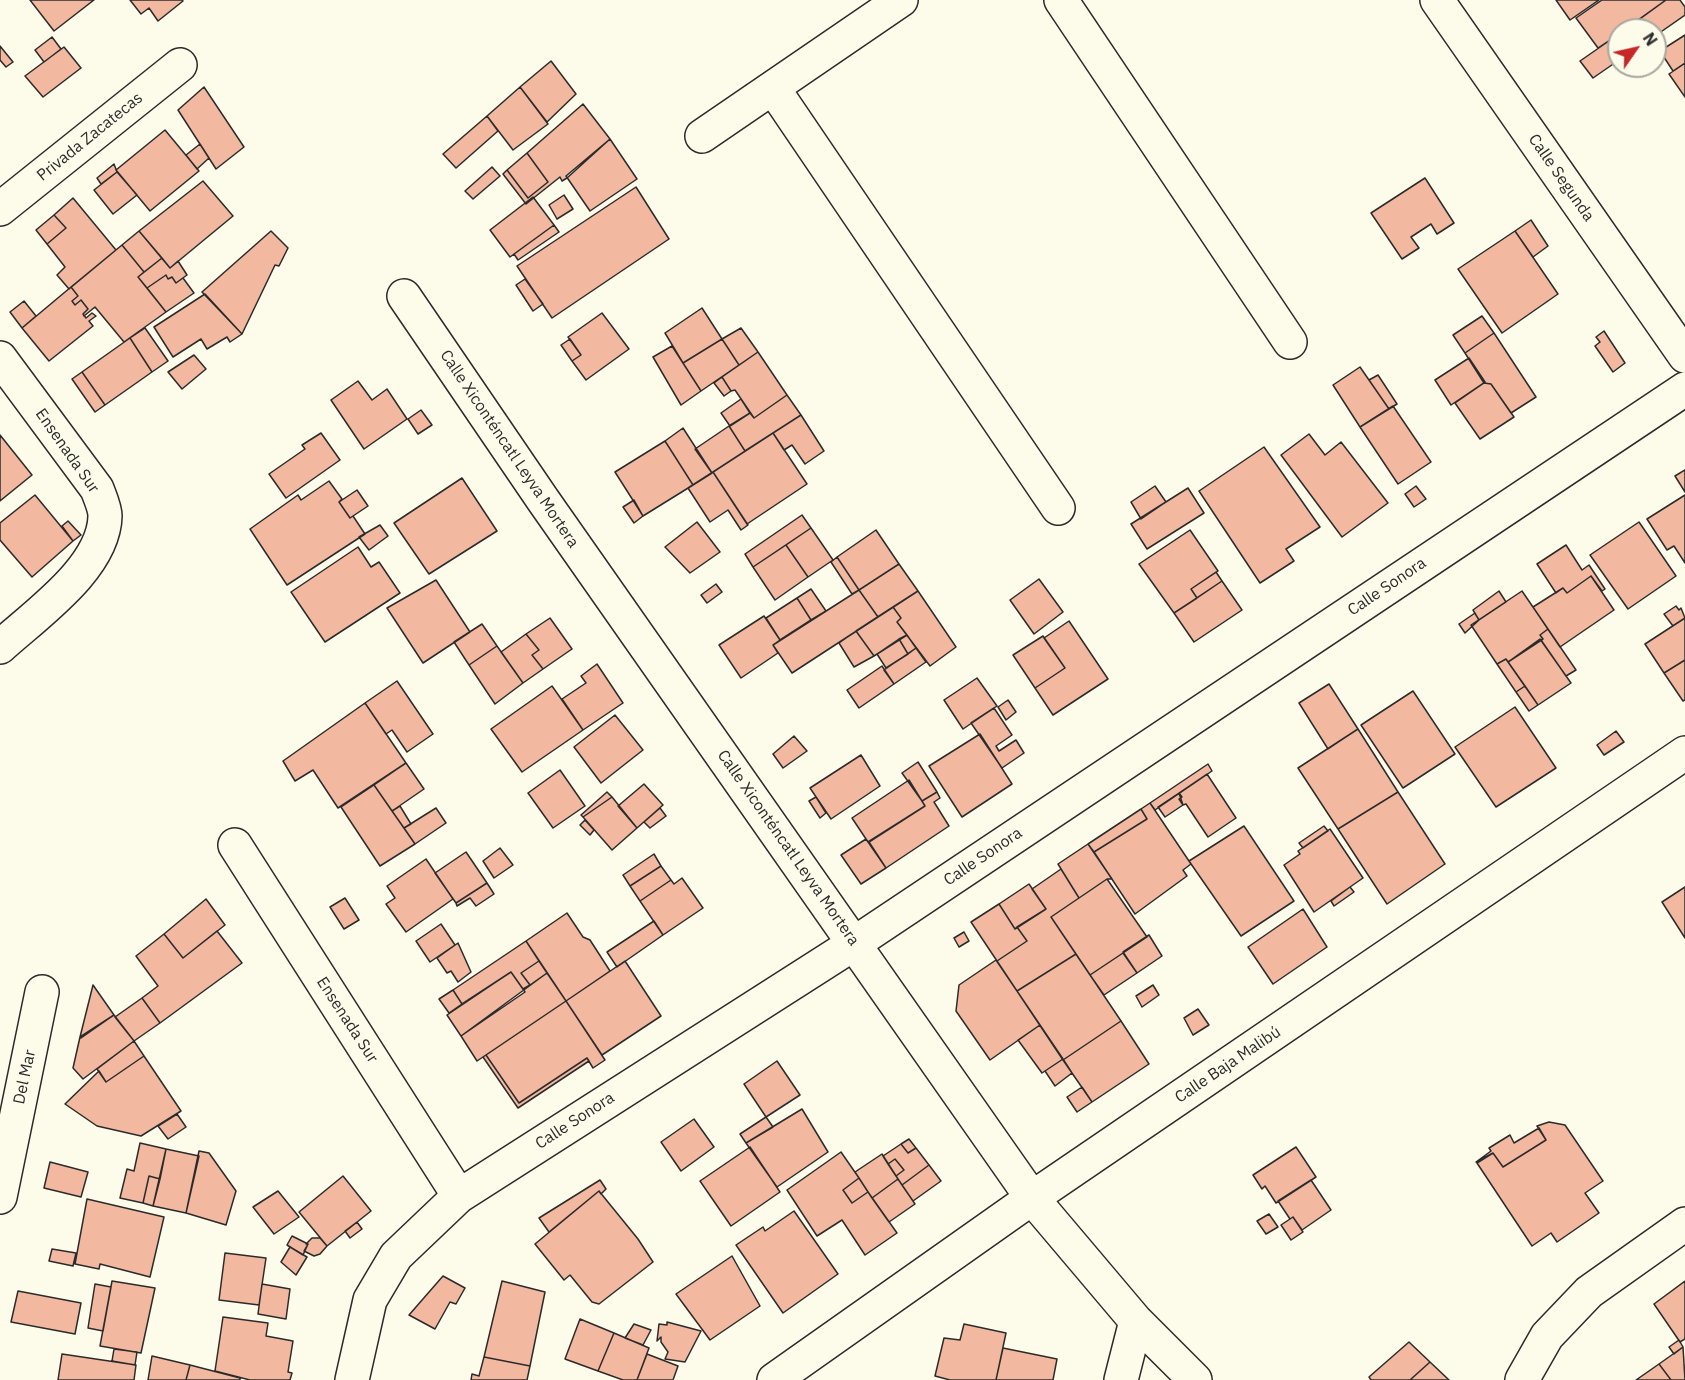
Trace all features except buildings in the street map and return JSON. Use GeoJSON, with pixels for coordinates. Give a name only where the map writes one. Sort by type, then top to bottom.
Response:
{"type":"FeatureCollection","features":[{"type":"Feature","properties":{"kind":"street"},"geometry":{"type":"LineString","coordinates":[[702,136],[901,0]]}},
{"type":"Feature","properties":{"kind":"street"},"geometry":{"type":"LineString","coordinates":[[1061,0],[1290,342]]}},
{"type":"Feature","properties":{"kind":"street","name":"Calle Segunda"},"geometry":{"type":"LineString","coordinates":[[1437,0],[1685,356]]}},
{"type":"Feature","properties":{"kind":"street","name":"Privada Zacatecas"},"geometry":{"type":"LineString","coordinates":[[0,209],[180,65]]}},
{"type":"Feature","properties":{"kind":"street"},"geometry":{"type":"LineString","coordinates":[[773,88],[1058,508]]}},
{"type":"Feature","properties":{"kind":"street","name":"Calle Xiconténcatl Leyva Mortera"},"geometry":{"type":"LineString","coordinates":[[404,296],[543,500],[1032,1198],[1136,1321],[1195,1380]]}},
{"type":"Feature","properties":{"kind":"street","name":"Ensenada Sur"},"geometry":{"type":"LineString","coordinates":[[0,358],[97,489],[105,514],[102,537],[74,580],[0,647]]}},
{"type":"Feature","properties":{"kind":"street","name":"Calle Sonora"},"geometry":{"type":"LineString","coordinates":[[352,1380],[370,1300],[396,1256],[459,1196],[855,943],[1685,388]]}},
{"type":"Feature","properties":{"kind":"street","name":"Calle Baja Malibú"},"geometry":{"type":"LineString","coordinates":[[774,1380],[1032,1198],[1685,753]]}},
{"type":"Feature","properties":{"kind":"street","name":"Ensenada Sur"},"geometry":{"type":"LineString","coordinates":[[234,845],[459,1196]]}},
{"type":"Feature","properties":{"kind":"street","name":"Del Mar"},"geometry":{"type":"LineString","coordinates":[[0,1197],[42,992]]}},
{"type":"Feature","properties":{"kind":"street"},"geometry":{"type":"LineString","coordinates":[[1522,1380],[1547,1336],[1588,1292],[1685,1224]]}},
{"type":"Feature","properties":{"kind":"street"},"geometry":{"type":"LineString","coordinates":[[1121,1380],[1136,1321]]}}]}
